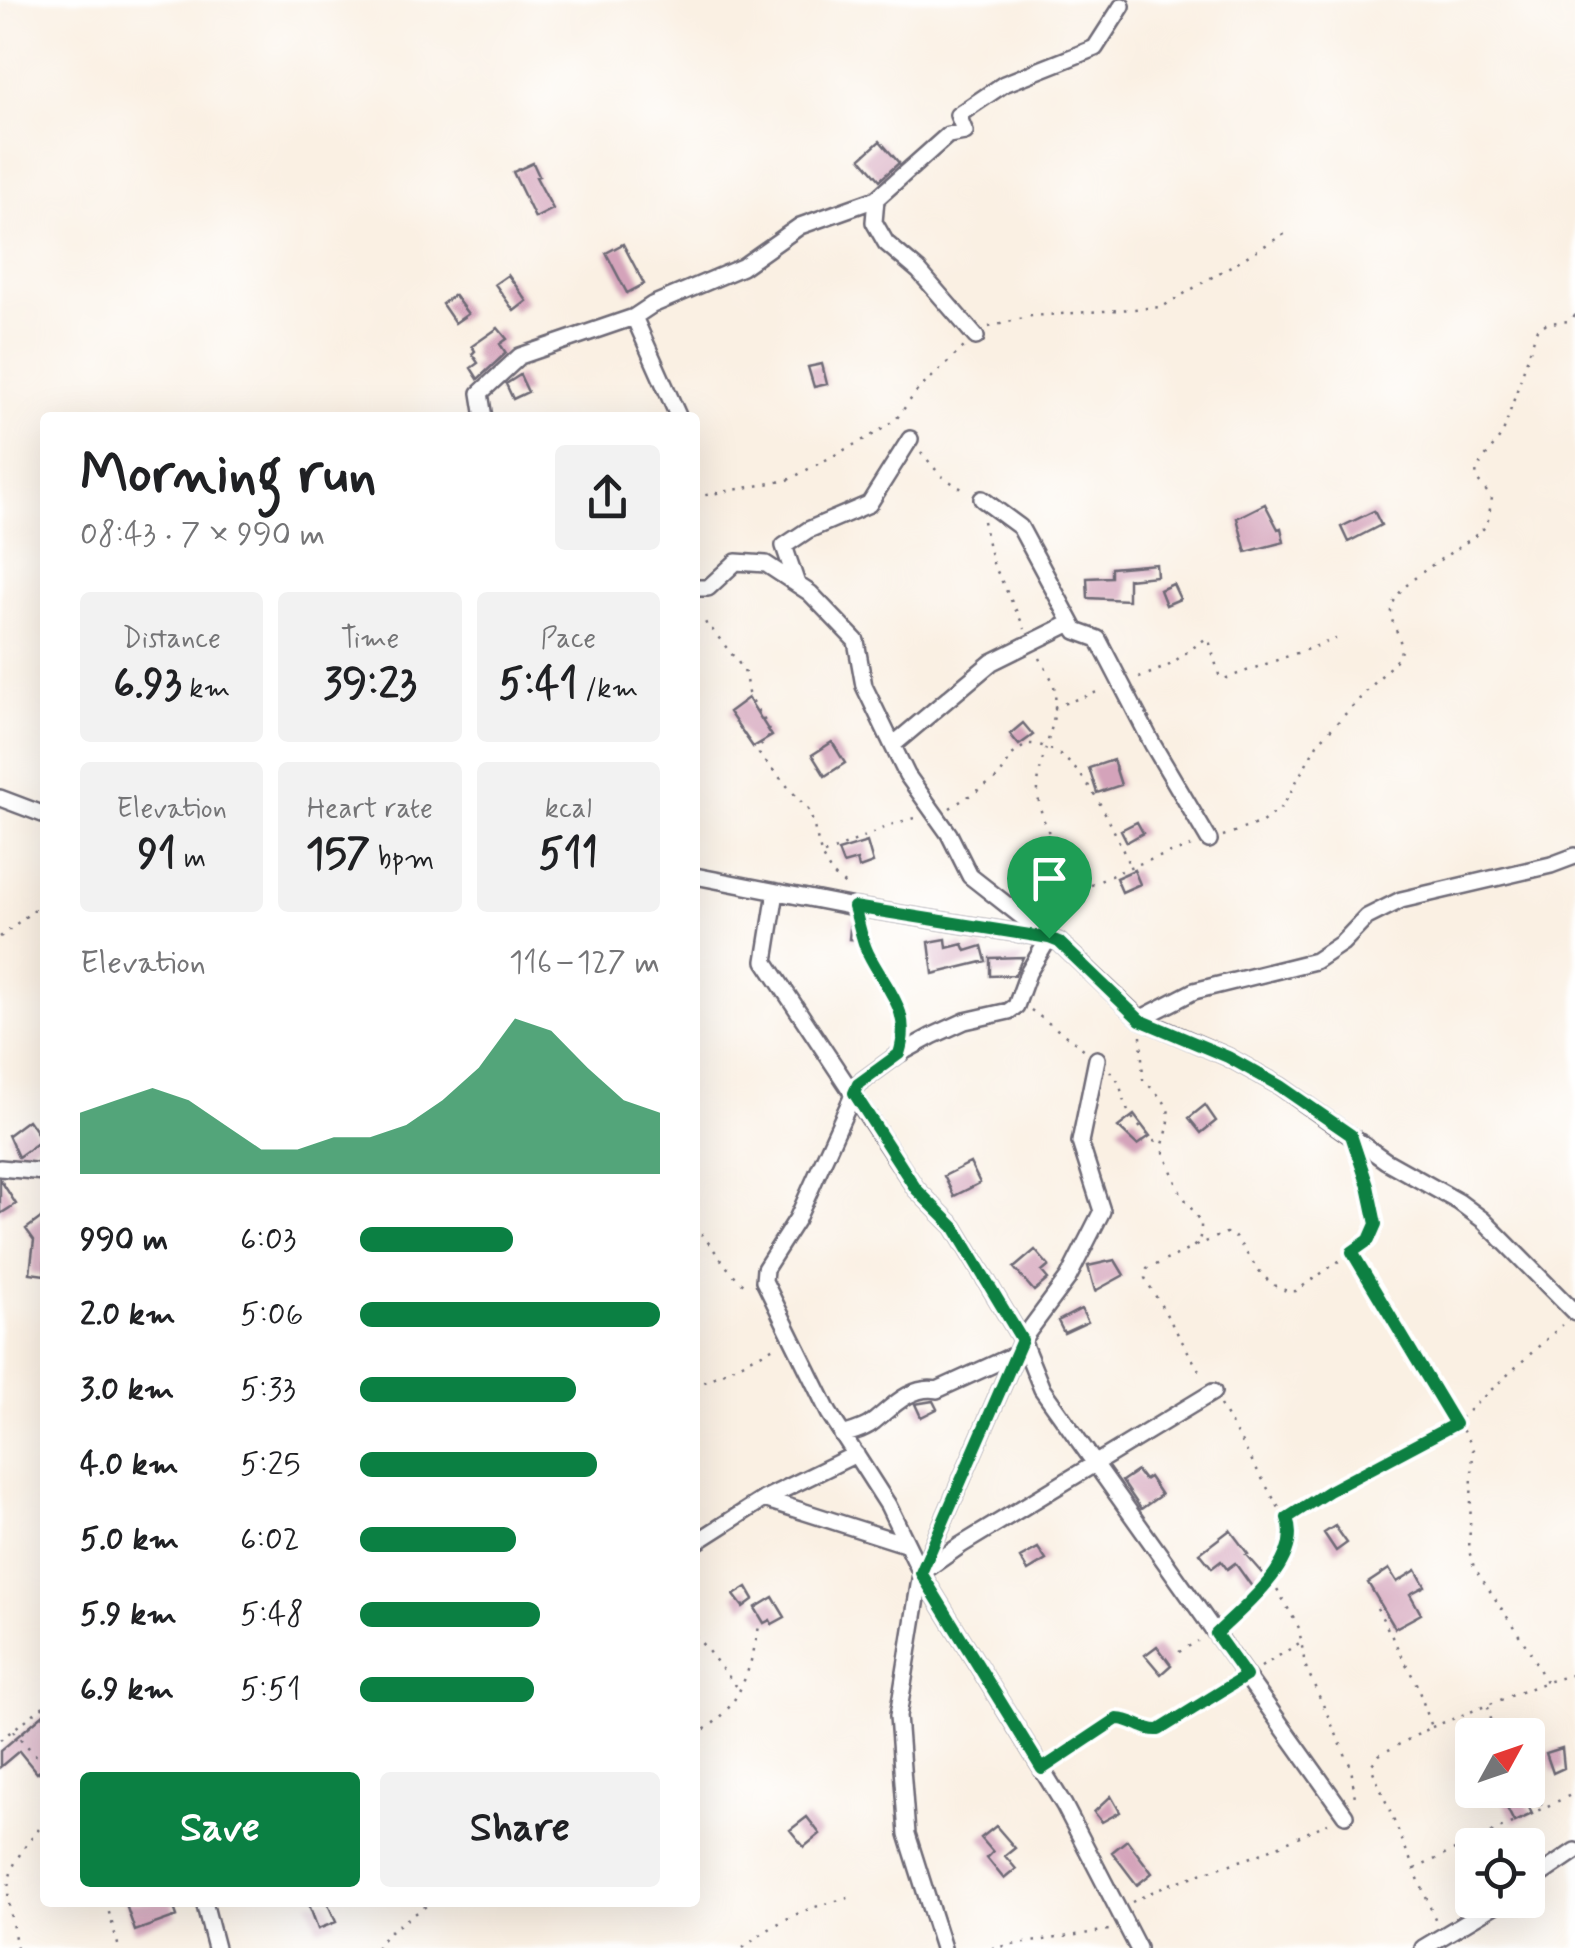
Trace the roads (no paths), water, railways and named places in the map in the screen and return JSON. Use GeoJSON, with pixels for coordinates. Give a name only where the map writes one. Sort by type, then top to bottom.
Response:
{"type":"FeatureCollection","features":[{"type":"Feature","properties":{"kind":"street"},"geometry":{"type":"LineString","coordinates":[[483,412],[480,394],[520,356],[634,317],[652,305],[742,268],[800,226],[876,198],[948,135],[965,132],[958,115],[988,94],[1095,48],[1122,6]]}},
{"type":"Feature","properties":{"kind":"street"},"geometry":{"type":"LineString","coordinates":[[876,198],[874,222],[886,243],[919,271],[976,336]]}},
{"type":"Feature","properties":{"kind":"street"},"geometry":{"type":"LineString","coordinates":[[634,317],[676,412]]}},
{"type":"Feature","properties":{"kind":"street"},"geometry":{"type":"LineString","coordinates":[[797,584],[784,546],[808,530],[869,504],[910,439]]}},
{"type":"Feature","properties":{"kind":"street"},"geometry":{"type":"LineString","coordinates":[[982,498],[1020,527],[1076,631],[1098,638],[1153,746],[1210,840]]}},
{"type":"Feature","properties":{"kind":"street"},"geometry":{"type":"LineString","coordinates":[[700,588],[708,588],[736,562],[766,564],[797,584],[856,640],[864,686],[907,775],[949,834],[970,876],[1070,950],[1140,1020],[1228,1057],[1280,1086],[1386,1160],[1459,1202],[1483,1220],[1575,1313]]}},
{"type":"Feature","properties":{"kind":"street"},"geometry":{"type":"LineString","coordinates":[[893,745],[992,662],[1071,623]]}},
{"type":"Feature","properties":{"kind":"street"},"geometry":{"type":"LineString","coordinates":[[0,798],[40,813]]}},
{"type":"Feature","properties":{"kind":"street"},"geometry":{"type":"LineString","coordinates":[[1140,1020],[1194,992],[1315,961],[1342,944],[1367,917],[1401,900],[1552,865],[1575,856]]}},
{"type":"Feature","properties":{"kind":"street"},"geometry":{"type":"LineString","coordinates":[[700,877],[854,907],[1049,938]]}},
{"type":"Feature","properties":{"kind":"street"},"geometry":{"type":"LineString","coordinates":[[776,892],[765,961],[916,1189],[954,1227],[1042,1388],[1345,1814]]}},
{"type":"Feature","properties":{"kind":"street"},"geometry":{"type":"LineString","coordinates":[[1049,938],[1028,973],[1016,1006],[965,1021],[899,1054],[858,1084],[797,1219],[765,1269],[764,1281],[776,1312],[842,1436],[888,1505],[921,1573],[1042,1769],[1138,1948]]}},
{"type":"Feature","properties":{"kind":"street"},"geometry":{"type":"LineString","coordinates":[[943,1948],[908,1834],[898,1716],[921,1573],[1019,1347],[1068,1278],[1102,1211],[1080,1142],[1097,1059]]}},
{"type":"Feature","properties":{"kind":"street"},"geometry":{"type":"LineString","coordinates":[[0,1168],[40,1172]]}},
{"type":"Feature","properties":{"kind":"street"},"geometry":{"type":"LineString","coordinates":[[842,1436],[871,1425],[887,1407],[926,1388],[936,1390],[1019,1347]]}},
{"type":"Feature","properties":{"kind":"street"},"geometry":{"type":"LineString","coordinates":[[921,1573],[1212,1392]]}},
{"type":"Feature","properties":{"kind":"street"},"geometry":{"type":"LineString","coordinates":[[700,1540],[764,1499],[856,1454]]}},
{"type":"Feature","properties":{"kind":"street"},"geometry":{"type":"LineString","coordinates":[[764,1499],[905,1544]]}},
{"type":"Feature","properties":{"kind":"street"},"geometry":{"type":"LineString","coordinates":[[1545,1871],[1575,1851]]}},
{"type":"Feature","properties":{"kind":"street"},"geometry":{"type":"LineString","coordinates":[[205,1907],[216,1948]]}},
{"type":"Feature","properties":{"kind":"street"},"geometry":{"type":"LineString","coordinates":[[1423,1948],[1473,1918]]}}]}
